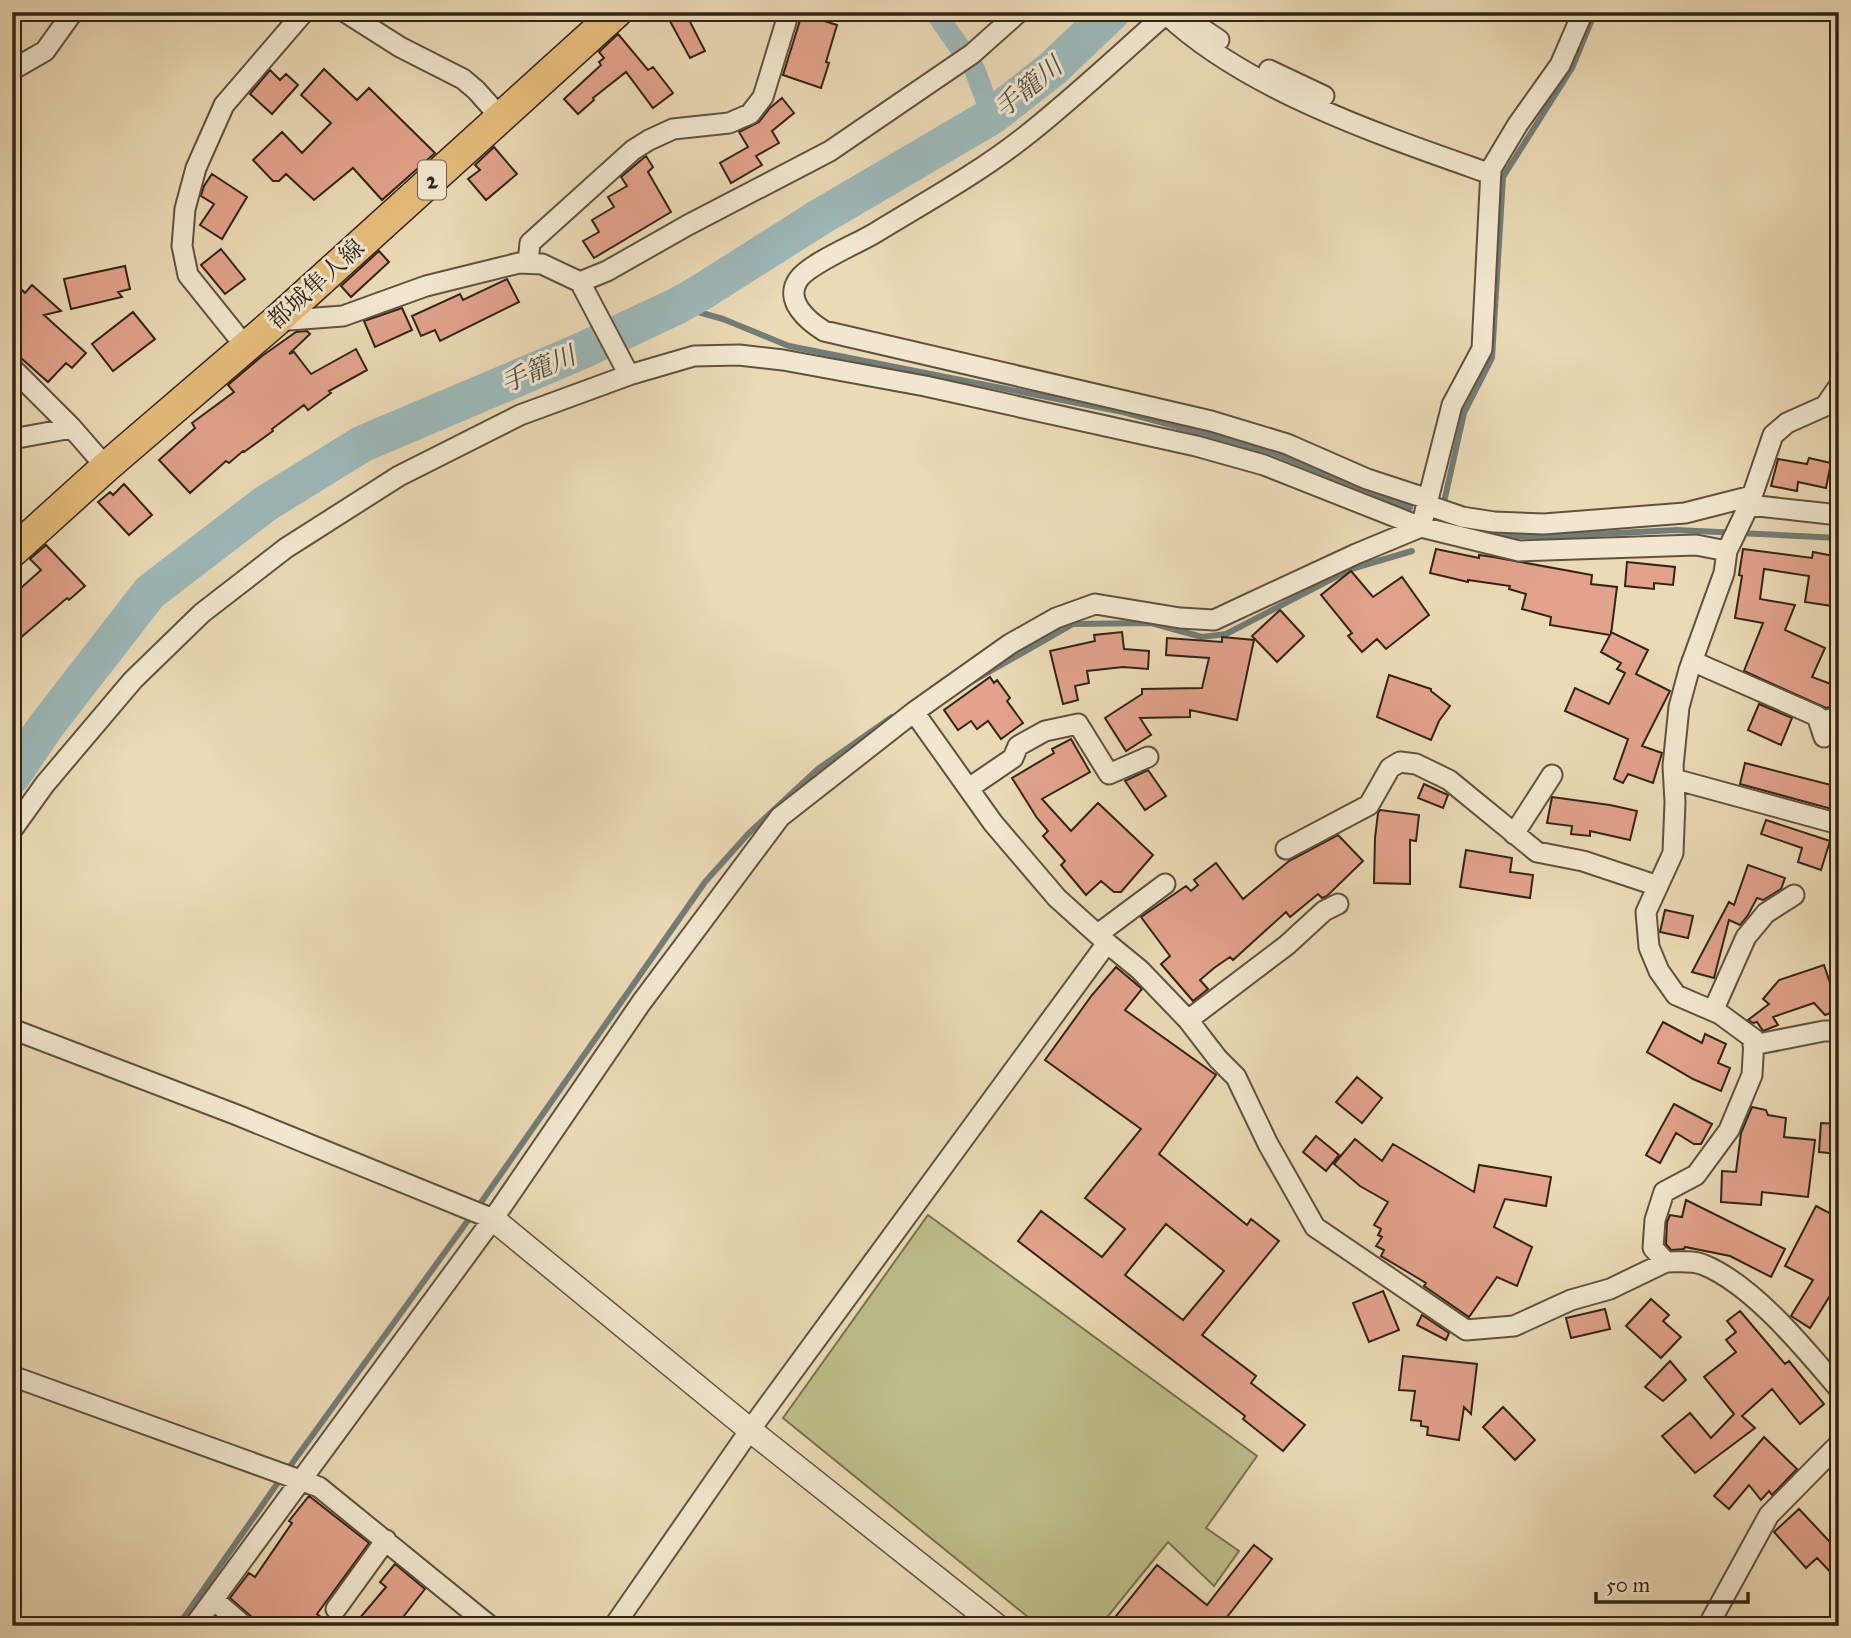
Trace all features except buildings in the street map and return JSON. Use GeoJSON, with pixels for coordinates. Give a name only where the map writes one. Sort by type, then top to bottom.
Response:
{"type":"FeatureCollection","features":[{"type":"Feature","properties":{"kind":"main road","name":"都城隼人線"},"geometry":{"type":"LineString","coordinates":[[12,552],[276,321],[617,12]]}},
{"type":"Feature","properties":{"kind":"street"},"geometry":{"type":"LineString","coordinates":[[12,70],[46,51],[73,12]]}},
{"type":"Feature","properties":{"kind":"street"},"geometry":{"type":"LineString","coordinates":[[245,346],[188,275],[182,246],[186,209],[196,168],[228,99],[304,12]]}},
{"type":"Feature","properties":{"kind":"street"},"geometry":{"type":"LineString","coordinates":[[345,12],[400,47],[463,79],[500,118]]}},
{"type":"Feature","properties":{"kind":"street"},"geometry":{"type":"LineString","coordinates":[[528,263],[530,243],[633,150],[673,129],[729,123],[750,114],[763,97],[789,12]]}},
{"type":"Feature","properties":{"kind":"street"},"geometry":{"type":"LineString","coordinates":[[580,282],[607,271],[688,225],[830,151],[972,54],[1019,12]]}},
{"type":"Feature","properties":{"kind":"street"},"geometry":{"type":"LineString","coordinates":[[1186,12],[1204,30],[1268,69],[1493,168]]}},
{"type":"Feature","properties":{"kind":"street"},"geometry":{"type":"LineString","coordinates":[[1421,527],[1452,405],[1482,349],[1493,168],[1518,124],[1560,65],[1583,12]]}},
{"type":"Feature","properties":{"kind":"street"},"geometry":{"type":"LineString","coordinates":[[1493,168],[1426,151],[1292,96],[1214,52],[1185,32],[1167,13],[1023,139],[872,235],[807,270],[796,281],[797,306],[811,323],[824,331],[1211,421],[1287,444],[1462,517],[1494,522],[1544,523],[1685,513],[1748,505],[1839,515]]}},
{"type":"Feature","properties":{"kind":"street"},"geometry":{"type":"LineString","coordinates":[[276,321],[355,313],[426,286],[528,263],[542,264],[580,282],[629,375]]}},
{"type":"Feature","properties":{"kind":"street"},"geometry":{"type":"LineString","coordinates":[[12,830],[45,783],[133,680],[202,613],[286,548],[400,476],[520,415],[629,375],[694,356],[739,355],[783,359],[925,386],[1196,446],[1264,465],[1421,527],[1519,551],[1696,545],[1728,549]]}},
{"type":"Feature","properties":{"kind":"street"},"geometry":{"type":"LineString","coordinates":[[12,368],[72,428],[106,467]]}},
{"type":"Feature","properties":{"kind":"street"},"geometry":{"type":"LineString","coordinates":[[1666,1262],[1653,1248],[1655,1220],[1664,1192],[1696,1175],[1729,1130],[1752,1075],[1754,1045],[1754,1039],[1713,1011],[1676,995],[1659,971],[1649,947],[1646,912],[1673,853],[1673,766],[1679,707],[1692,661],[1724,573],[1728,549],[1748,505],[1773,435],[1787,423],[1825,406],[1839,386]]}},
{"type":"Feature","properties":{"kind":"street"},"geometry":{"type":"LineString","coordinates":[[12,439],[72,428]]}},
{"type":"Feature","properties":{"kind":"street"},"geometry":{"type":"LineString","coordinates":[[194,1626],[493,1219],[641,1003],[780,817],[914,712],[1010,644],[1056,618],[1095,604],[1180,618],[1214,620],[1421,527]]}},
{"type":"Feature","properties":{"kind":"street"},"geometry":{"type":"LineString","coordinates":[[1692,661],[1817,716],[1822,730],[1839,717]]}},
{"type":"Feature","properties":{"kind":"street"},"geometry":{"type":"LineString","coordinates":[[914,712],[993,823],[1058,898],[1140,971],[1188,1020],[1218,1059],[1237,1077],[1268,1144],[1315,1227],[1466,1330],[1514,1326],[1571,1300],[1610,1289],[1666,1262],[1702,1264],[1744,1289],[1807,1351],[1839,1389]]}},
{"type":"Feature","properties":{"kind":"street"},"geometry":{"type":"LineString","coordinates":[[969,788],[1013,758],[1018,746],[1045,731],[1078,724],[1109,774],[1148,757]]}},
{"type":"Feature","properties":{"kind":"street"},"geometry":{"type":"LineString","coordinates":[[1286,849],[1369,805],[1390,768],[1401,762],[1416,764],[1449,780],[1537,852],[1583,860],[1658,886]]}},
{"type":"Feature","properties":{"kind":"street"},"geometry":{"type":"LineString","coordinates":[[1514,834],[1552,775]]}},
{"type":"Feature","properties":{"kind":"street"},"geometry":{"type":"LineString","coordinates":[[1674,779],[1839,824]]}},
{"type":"Feature","properties":{"kind":"street"},"geometry":{"type":"LineString","coordinates":[[614,1626],[750,1430],[1103,939],[1165,884]]}},
{"type":"Feature","properties":{"kind":"street"},"geometry":{"type":"LineString","coordinates":[[1713,1011],[1746,937],[1766,913],[1794,895]]}},
{"type":"Feature","properties":{"kind":"street"},"geometry":{"type":"LineString","coordinates":[[1188,1020],[1287,946],[1324,911],[1338,904]]}},
{"type":"Feature","properties":{"kind":"street"},"geometry":{"type":"LineString","coordinates":[[12,1029],[237,1115],[493,1219],[750,1430],[995,1625]]}},
{"type":"Feature","properties":{"kind":"street"},"geometry":{"type":"LineString","coordinates":[[1754,1045],[1824,1031],[1839,1031]]}},
{"type":"Feature","properties":{"kind":"street"},"geometry":{"type":"LineString","coordinates":[[12,1377],[319,1487],[490,1626]]}},
{"type":"Feature","properties":{"kind":"street"},"geometry":{"type":"LineString","coordinates":[[1708,1626],[1769,1515],[1839,1444]]}},
{"type":"Feature","properties":{"kind":"street"},"geometry":{"type":"LineString","coordinates":[[336,1609],[386,1540]]}},
{"type":"Feature","properties":{"kind":"street"},"geometry":{"type":"LineString","coordinates":[[214,1600],[244,1626]]}},
{"type":"Feature","properties":{"kind":"green space"},"geometry":{"type":"Polygon","coordinates":[[[928,1215],[1257,1456],[1206,1528],[1239,1551],[1214,1586],[1168,1542],[1100,1626],[1039,1626],[783,1418],[928,1215]]]}},
{"type":"Feature","properties":{"kind":"waterway"},"geometry":{"type":"LineString","coordinates":[[935,12],[960,48]]}},
{"type":"Feature","properties":{"kind":"waterway","name":"手籠川"},"geometry":{"type":"LineString","coordinates":[[12,776],[46,726],[150,592],[265,504],[362,444],[579,352],[700,293],[820,217],[992,116],[1052,69],[1112,12]]}},
{"type":"Feature","properties":{"kind":"waterway"},"geometry":{"type":"LineString","coordinates":[[1444,502],[1464,413],[1492,358],[1503,177],[1572,68],[1595,12]]}},
{"type":"Feature","properties":{"kind":"waterway"},"geometry":{"type":"LineString","coordinates":[[974,68],[992,116]]}},
{"type":"Feature","properties":{"kind":"waterway"},"geometry":{"type":"LineString","coordinates":[[677,306],[723,319],[789,346],[1123,412],[1271,452],[1410,508]]}},
{"type":"Feature","properties":{"kind":"waterway"},"geometry":{"type":"LineString","coordinates":[[1471,530],[1511,536],[1677,530],[1839,538]]}},
{"type":"Feature","properties":{"kind":"waterway"},"geometry":{"type":"LineString","coordinates":[[973,681],[1073,624],[1151,623],[1202,637],[1226,634],[1351,569],[1412,551]]}},
{"type":"Feature","properties":{"kind":"waterway"},"geometry":{"type":"LineString","coordinates":[[482,1201],[705,882],[749,833],[818,769],[892,717]]}},
{"type":"Feature","properties":{"kind":"waterway"},"geometry":{"type":"LineString","coordinates":[[288,1469],[469,1219]]}},
{"type":"Feature","properties":{"kind":"waterway"},"geometry":{"type":"LineString","coordinates":[[178,1626],[277,1484]]}}]}
